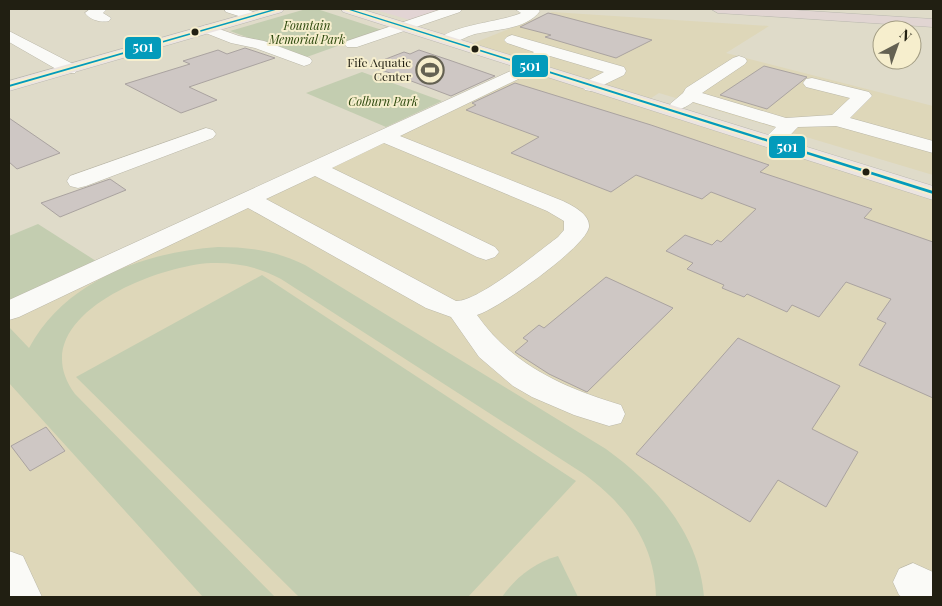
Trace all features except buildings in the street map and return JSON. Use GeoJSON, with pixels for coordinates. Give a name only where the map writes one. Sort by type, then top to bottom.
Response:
{"type":"FeatureCollection","features":[{"type":"Feature","properties":{"kind":"highway"},"geometry":{"type":"LineString","coordinates":[[718,9],[861,17],[933,24]]}},
{"type":"Feature","properties":{"kind":"highway"},"geometry":{"type":"LineString","coordinates":[[926,9],[933,10]]}},
{"type":"Feature","properties":{"kind":"main road"},"geometry":{"type":"LineString","coordinates":[[9,86],[277,9]]}},
{"type":"Feature","properties":{"kind":"main road"},"geometry":{"type":"LineString","coordinates":[[348,9],[382,28],[407,16],[447,40],[933,193]]}},
{"type":"Feature","properties":{"kind":"street"},"geometry":{"type":"LineString","coordinates":[[230,9],[251,16]]}},
{"type":"Feature","properties":{"kind":"street"},"geometry":{"type":"LineString","coordinates":[[425,19],[455,9]]}},
{"type":"Feature","properties":{"kind":"street"},"geometry":{"type":"LineString","coordinates":[[471,23],[466,28],[507,9]]}},
{"type":"Feature","properties":{"kind":"street"},"geometry":{"type":"LineString","coordinates":[[407,16],[444,24],[471,23],[488,29],[534,11],[522,9]]}},
{"type":"Feature","properties":{"kind":"street"},"geometry":{"type":"LineString","coordinates":[[447,40],[471,23]]}},
{"type":"Feature","properties":{"kind":"street"},"geometry":{"type":"LineString","coordinates":[[379,54],[352,44],[382,28],[394,46]]}},
{"type":"Feature","properties":{"kind":"street"},"geometry":{"type":"LineString","coordinates":[[208,29],[236,40],[259,44],[304,61]]}},
{"type":"Feature","properties":{"kind":"street"},"geometry":{"type":"LineString","coordinates":[[39,35],[38,39],[40,42],[77,67]]}},
{"type":"Feature","properties":{"kind":"street"},"geometry":{"type":"LineString","coordinates":[[9,36],[77,67]]}},
{"type":"Feature","properties":{"kind":"street"},"geometry":{"type":"LineString","coordinates":[[512,40],[618,71],[592,86]]}},
{"type":"Feature","properties":{"kind":"street"},"geometry":{"type":"LineString","coordinates":[[9,311],[315,168],[527,65],[548,51]]}},
{"type":"Feature","properties":{"kind":"street"},"geometry":{"type":"LineString","coordinates":[[670,110],[691,96],[692,92],[739,61]]}},
{"type":"Feature","properties":{"kind":"street"},"geometry":{"type":"LineString","coordinates":[[812,83],[863,96],[837,120]]}},
{"type":"Feature","properties":{"kind":"street"},"geometry":{"type":"LineString","coordinates":[[691,96],[790,125]]}},
{"type":"Feature","properties":{"kind":"street"},"geometry":{"type":"LineString","coordinates":[[771,142],[793,122],[837,120],[933,146]]}},
{"type":"Feature","properties":{"kind":"street"},"geometry":{"type":"LineString","coordinates":[[78,181],[206,134]]}},
{"type":"Feature","properties":{"kind":"street"},"geometry":{"type":"LineString","coordinates":[[249,199],[422,294],[446,306],[460,310],[472,308],[489,298],[568,242],[576,232],[578,226],[575,219],[555,206],[377,138]]}},
{"type":"Feature","properties":{"kind":"street"},"geometry":{"type":"LineString","coordinates":[[315,168],[486,252]]}},
{"type":"Feature","properties":{"kind":"street"},"geometry":{"type":"LineString","coordinates":[[460,310],[480,341],[518,374],[559,397],[609,414]]}},
{"type":"Feature","properties":{"kind":"street"},"geometry":{"type":"LineString","coordinates":[[9,569],[21,597]]}},
{"type":"Feature","properties":{"kind":"shaded area"},"geometry":{"type":"Polygon","coordinates":[[[372,9],[450,9],[414,21],[372,9]]]}},
{"type":"Feature","properties":{"kind":"shaded area"},"geometry":{"type":"Polygon","coordinates":[[[552,12],[769,26],[726,53],[933,106],[933,175],[659,93],[645,102],[933,193],[933,597],[21,597],[9,569],[9,311],[530,67],[466,46],[552,12]]]}},
{"type":"Feature","properties":{"kind":"green space","name":"Fountain Memorial Park"},"geometry":{"type":"Polygon","coordinates":[[[306,9],[317,9],[382,30],[304,58],[230,31],[306,9]]]}},
{"type":"Feature","properties":{"kind":"green space","name":"Colburn Park"},"geometry":{"type":"Polygon","coordinates":[[[362,72],[442,101],[386,127],[306,93],[362,72]]]}},
{"type":"Feature","properties":{"kind":"green space"},"geometry":{"type":"Polygon","coordinates":[[[38,224],[96,261],[9,302],[9,236],[38,224]]]}},
{"type":"Feature","properties":{"kind":"green space"},"geometry":{"type":"Polygon","coordinates":[[[218,247],[263,251],[284,256],[305,265],[606,449],[642,478],[672,513],[694,552],[704,597],[656,597],[650,559],[635,527],[613,499],[584,474],[281,279],[256,268],[238,264],[211,263],[187,266],[158,274],[128,286],[101,302],[79,320],[65,342],[63,367],[75,394],[275,597],[203,597],[9,383],[9,327],[29,348],[45,324],[64,304],[86,287],[110,274],[136,263],[163,255],[218,247]]]}},
{"type":"Feature","properties":{"kind":"green space"},"geometry":{"type":"Polygon","coordinates":[[[262,275],[576,481],[468,597],[299,597],[76,377],[262,275]]]}},
{"type":"Feature","properties":{"kind":"green space"},"geometry":{"type":"Polygon","coordinates":[[[558,556],[578,597],[502,597],[513,583],[526,572],[541,562],[558,556]]]}},
{"type":"Feature","properties":{"kind":"transit line","name":"501"},"geometry":{"type":"LineString","coordinates":[[9,86],[277,9]]}},
{"type":"Feature","properties":{"kind":"transit line","name":"501"},"geometry":{"type":"LineString","coordinates":[[348,9],[933,193]]}},
{"type":"Feature","properties":{"kind":"place","name":"Fife Aquatic Center"},"geometry":{"type":"Point","coordinates":[430,70]}}]}
